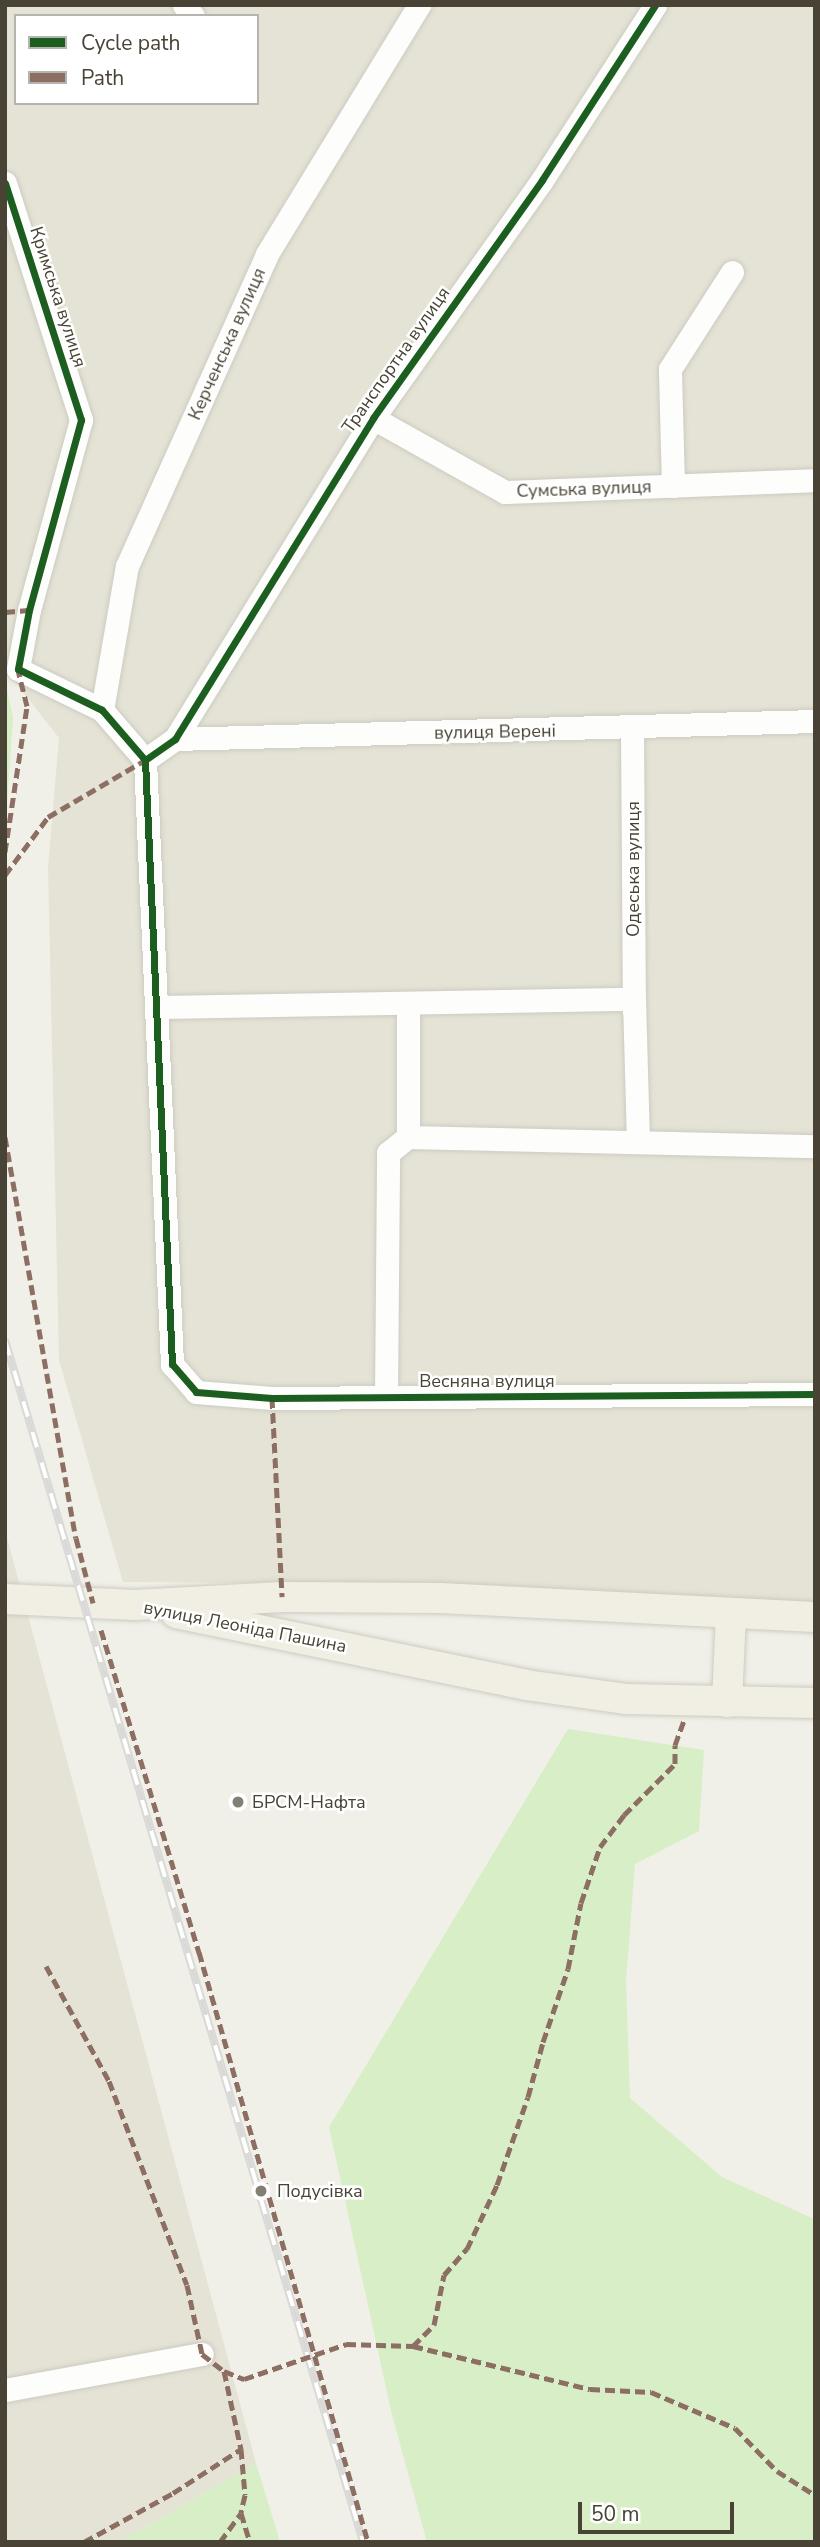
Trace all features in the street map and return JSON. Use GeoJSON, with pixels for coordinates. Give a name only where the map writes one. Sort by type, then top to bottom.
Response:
{"type":"FeatureCollection","features":[{"type":"Feature","properties":{"kind":"main road","name":"вулиця Леоніда Пашина"},"geometry":{"type":"LineString","coordinates":[[135,1605],[282,1597],[440,1598],[815,1616]]}},
{"type":"Feature","properties":{"kind":"main road"},"geometry":{"type":"LineString","coordinates":[[5,1599],[135,1605]]}},
{"type":"Feature","properties":{"kind":"main road","name":"вулиця Леоніда Пашина"},"geometry":{"type":"LineString","coordinates":[[135,1605],[526,1685],[627,1699],[815,1703]]}},
{"type":"Feature","properties":{"kind":"main road"},"geometry":{"type":"LineString","coordinates":[[727,1702],[731,1614]]}},
{"type":"Feature","properties":{"kind":"street","name":"Керченська вулиця"},"geometry":{"type":"LineString","coordinates":[[102,709],[127,566],[261,266],[419,5]]}},
{"type":"Feature","properties":{"kind":"street","name":"Транспортна вулиця"},"geometry":{"type":"LineString","coordinates":[[174,739],[373,418],[542,180],[655,5]]}},
{"type":"Feature","properties":{"kind":"street","name":"Кримська вулиця"},"geometry":{"type":"LineString","coordinates":[[5,183],[81,421],[29,610],[18,669],[102,709]]}},
{"type":"Feature","properties":{"kind":"street"},"geometry":{"type":"LineString","coordinates":[[673,486],[670,369],[732,272]]}},
{"type":"Feature","properties":{"kind":"street","name":"Сумська вулиця"},"geometry":{"type":"LineString","coordinates":[[373,418],[505,492],[815,480]]}},
{"type":"Feature","properties":{"kind":"street"},"geometry":{"type":"LineString","coordinates":[[102,709],[145,760],[158,1007],[408,1005],[634,999],[634,1010]]}},
{"type":"Feature","properties":{"kind":"street","name":"вулиця Верені"},"geometry":{"type":"LineString","coordinates":[[174,739],[632,729],[815,722]]}},
{"type":"Feature","properties":{"kind":"street","name":"Одеська вулиця"},"geometry":{"type":"LineString","coordinates":[[632,729],[638,1142]]}},
{"type":"Feature","properties":{"kind":"street"},"geometry":{"type":"LineString","coordinates":[[145,760],[174,739]]}},
{"type":"Feature","properties":{"kind":"street"},"geometry":{"type":"LineString","coordinates":[[408,1005],[408,1137]]}},
{"type":"Feature","properties":{"kind":"street","name":"Весняна вулиця"},"geometry":{"type":"LineString","coordinates":[[158,1007],[172,1364],[196,1392],[272,1398],[815,1394]]}},
{"type":"Feature","properties":{"kind":"street"},"geometry":{"type":"LineString","coordinates":[[386,1398],[388,1153],[408,1137],[815,1146]]}},
{"type":"Feature","properties":{"kind":"street"},"geometry":{"type":"LineString","coordinates":[[5,2390],[202,2354]]}},
{"type":"Feature","properties":{"kind":"shaded area"},"geometry":{"type":"Polygon","coordinates":[[[5,5],[815,5],[815,1603],[386,1583],[123,1582],[59,1360],[48,867],[59,738],[5,669],[5,5]]]}},
{"type":"Feature","properties":{"kind":"shaded area"},"geometry":{"type":"Polygon","coordinates":[[[5,1530],[256,2463],[120,2542],[5,2542],[5,1530]]]}},
{"type":"Feature","properties":{"kind":"green space"},"geometry":{"type":"Polygon","coordinates":[[[5,681],[13,717],[5,835],[5,681]]]}},
{"type":"Feature","properties":{"kind":"green space"},"geometry":{"type":"Polygon","coordinates":[[[568,1729],[704,1750],[699,1831],[635,1864],[626,1981],[630,2098],[722,2177],[812,2218],[815,2225],[815,2542],[427,2542],[392,2415],[329,2127],[568,1729]]]}},
{"type":"Feature","properties":{"kind":"green space"},"geometry":{"type":"Polygon","coordinates":[[[256,2463],[280,2542],[120,2542],[256,2463]]]}},
{"type":"Feature","properties":{"kind":"railway"},"geometry":{"type":"LineString","coordinates":[[5,1340],[363,2542]]}},
{"type":"Feature","properties":{"kind":"marked path"},"geometry":{"type":"LineString","coordinates":[[5,612],[29,610]]}},
{"type":"Feature","properties":{"kind":"marked path"},"geometry":{"type":"LineString","coordinates":[[5,852],[27,706],[18,669]]}},
{"type":"Feature","properties":{"kind":"marked path"},"geometry":{"type":"LineString","coordinates":[[5,875],[48,817],[145,760]]}},
{"type":"Feature","properties":{"kind":"marked path"},"geometry":{"type":"LineString","coordinates":[[5,1137],[76,1538],[93,1603]]}},
{"type":"Feature","properties":{"kind":"marked path"},"geometry":{"type":"LineString","coordinates":[[272,1398],[282,1597]]}},
{"type":"Feature","properties":{"kind":"marked path"},"geometry":{"type":"LineString","coordinates":[[101,1630],[199,1952],[368,2542]]}},
{"type":"Feature","properties":{"kind":"marked path"},"geometry":{"type":"LineString","coordinates":[[224,2371],[244,2379],[346,2344],[413,2346],[434,2325],[444,2275],[467,2249],[497,2185],[528,2097],[568,1969],[581,1903],[600,1847],[624,1815],[675,1764],[675,1745],[684,1720]]}},
{"type":"Feature","properties":{"kind":"marked path"},"geometry":{"type":"LineString","coordinates":[[46,1966],[109,2081],[187,2285],[202,2354],[224,2371],[241,2449],[245,2495],[241,2513],[250,2542]]}},
{"type":"Feature","properties":{"kind":"marked path"},"geometry":{"type":"LineString","coordinates":[[413,2346],[590,2389],[651,2392],[735,2428],[777,2471],[815,2495]]}},
{"type":"Feature","properties":{"kind":"marked path"},"geometry":{"type":"LineString","coordinates":[[84,2542],[173,2493],[241,2449]]}},
{"type":"Feature","properties":{"kind":"marked path"},"geometry":{"type":"LineString","coordinates":[[220,2542],[241,2513]]}},
{"type":"Feature","properties":{"kind":"cycle path"},"geometry":{"type":"LineString","coordinates":[[5,183],[81,420],[29,610],[18,669],[102,710],[145,760],[175,739],[373,418],[542,180],[655,5]]}},
{"type":"Feature","properties":{"kind":"cycle path"},"geometry":{"type":"LineString","coordinates":[[145,760],[172,1364],[196,1392],[272,1398],[815,1394]]}},
{"type":"Feature","properties":{"kind":"place","name":"БРСМ-Нафта"},"geometry":{"type":"Point","coordinates":[238,1802]}},
{"type":"Feature","properties":{"kind":"place","name":"Подусівка"},"geometry":{"type":"Point","coordinates":[261,2191]}}]}
